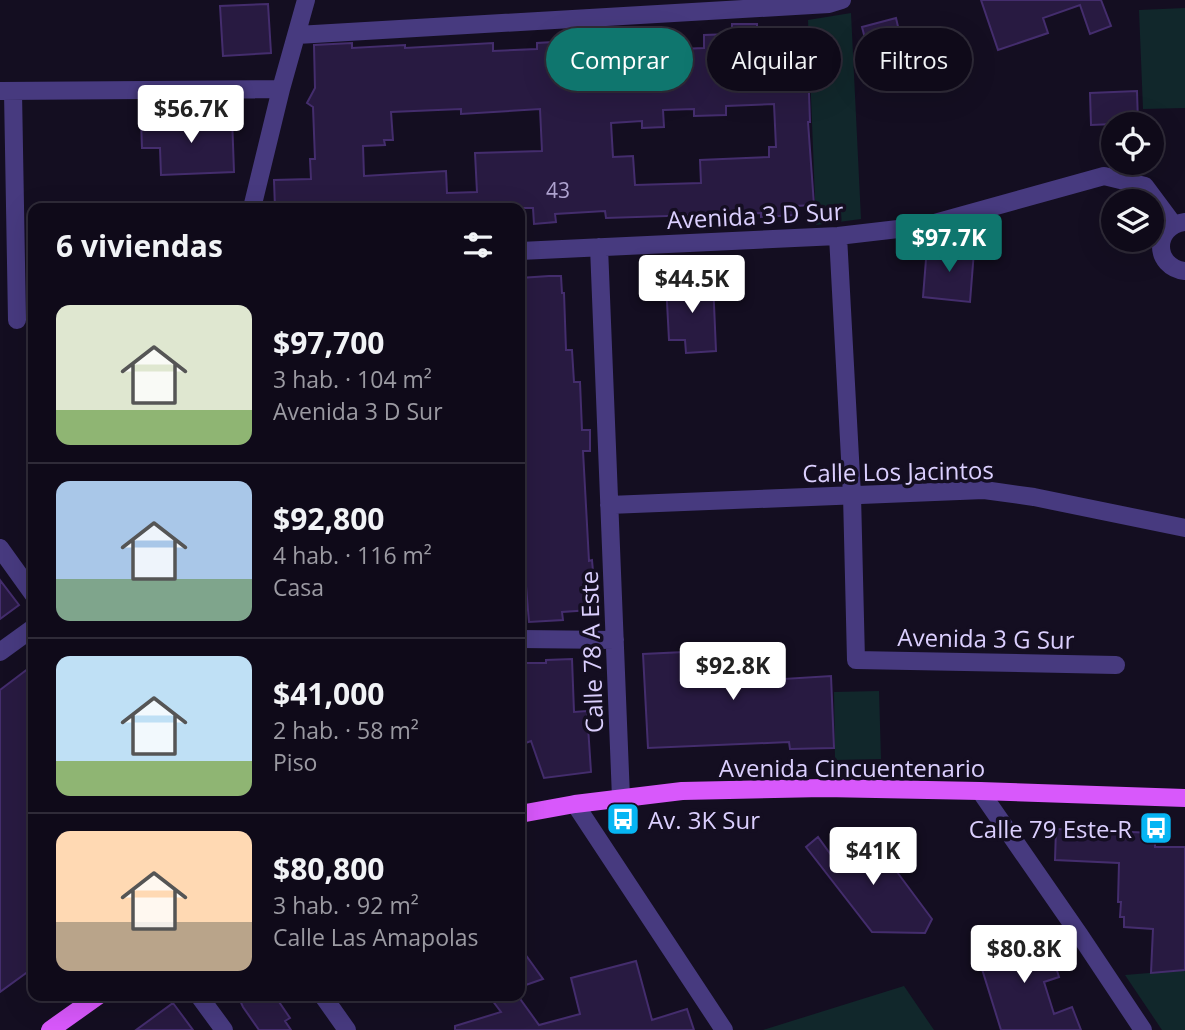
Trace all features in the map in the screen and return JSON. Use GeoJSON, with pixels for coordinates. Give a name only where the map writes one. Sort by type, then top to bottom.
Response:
{"type":"FeatureCollection","features":[{"type":"Feature","properties":{"kind":"main road","name":"Avenida Cincuentenario"},"geometry":{"type":"LineString","coordinates":[[525,813],[682,791],[824,788],[1185,798]]}},
{"type":"Feature","properties":{"kind":"main road"},"geometry":{"type":"LineString","coordinates":[[50,1030],[91,1001]]}},
{"type":"Feature","properties":{"kind":"street"},"geometry":{"type":"LineString","coordinates":[[253,203],[306,0]]}},
{"type":"Feature","properties":{"kind":"street"},"geometry":{"type":"LineString","coordinates":[[297,35],[829,4],[842,0]]}},
{"type":"Feature","properties":{"kind":"street"},"geometry":{"type":"LineString","coordinates":[[17,320],[6,91],[281,89]]}},
{"type":"Feature","properties":{"kind":"street","name":"Avenida 3 D Sur"},"geometry":{"type":"LineString","coordinates":[[525,251],[838,236],[924,226],[1104,176],[1145,186],[1180,223]]}},
{"type":"Feature","properties":{"kind":"street"},"geometry":{"type":"LineString","coordinates":[[1180,223],[1163,236],[1161,251],[1168,264],[1185,271]]}},
{"type":"Feature","properties":{"kind":"street"},"geometry":{"type":"LineString","coordinates":[[838,236],[852,495]]}},
{"type":"Feature","properties":{"kind":"street","name":"Calle 78 A Este"},"geometry":{"type":"LineString","coordinates":[[599,247],[621,798]]}},
{"type":"Feature","properties":{"kind":"street","name":"Calle Los Jacintos"},"geometry":{"type":"LineString","coordinates":[[609,505],[984,491],[1034,497],[1185,527]]}},
{"type":"Feature","properties":{"kind":"street","name":"Avenida 3 G Sur"},"geometry":{"type":"LineString","coordinates":[[852,495],[856,660],[1115,665]]}},
{"type":"Feature","properties":{"kind":"street"},"geometry":{"type":"LineString","coordinates":[[0,548],[28,583]]}},
{"type":"Feature","properties":{"kind":"street"},"geometry":{"type":"LineString","coordinates":[[0,652],[28,632]]}},
{"type":"Feature","properties":{"kind":"street"},"geometry":{"type":"LineString","coordinates":[[525,639],[615,640]]}},
{"type":"Feature","properties":{"kind":"street"},"geometry":{"type":"LineString","coordinates":[[981,791],[1143,1030]]}},
{"type":"Feature","properties":{"kind":"street"},"geometry":{"type":"LineString","coordinates":[[575,804],[724,1030]]}},
{"type":"Feature","properties":{"kind":"street"},"geometry":{"type":"LineString","coordinates":[[203,1001],[224,1030]]}},
{"type":"Feature","properties":{"kind":"street"},"geometry":{"type":"LineString","coordinates":[[327,1001],[347,1030]]}},
{"type":"Feature","properties":{"kind":"green space"},"geometry":{"type":"Polygon","coordinates":[[[1185,8],[1185,108],[1143,109],[1139,10],[1185,8]]]}},
{"type":"Feature","properties":{"kind":"green space"},"geometry":{"type":"Polygon","coordinates":[[[851,13],[861,219],[816,225],[811,91],[841,91],[841,28],[808,28],[808,20],[851,13]]]}},
{"type":"Feature","properties":{"kind":"green space"},"geometry":{"type":"Polygon","coordinates":[[[879,691],[881,759],[835,760],[834,692],[879,691]]]}},
{"type":"Feature","properties":{"kind":"green space"},"geometry":{"type":"Polygon","coordinates":[[[1185,970],[1185,1030],[1162,1030],[1125,975],[1185,970]]]}},
{"type":"Feature","properties":{"kind":"green space"},"geometry":{"type":"Polygon","coordinates":[[[904,986],[934,1030],[763,1030],[904,986]]]}},
{"type":"Feature","properties":{"kind":"building"},"geometry":{"type":"Polygon","coordinates":[[[981,0],[1101,0],[1111,26],[1090,34],[1080,5],[1043,18],[1048,33],[998,50],[981,0]]]}},
{"type":"Feature","properties":{"kind":"building"},"geometry":{"type":"Polygon","coordinates":[[[268,4],[271,53],[223,56],[220,6],[268,4]]]}},
{"type":"Feature","properties":{"kind":"building"},"geometry":{"type":"Polygon","coordinates":[[[896,18],[898,28],[862,28],[896,18]]]}},
{"type":"Feature","properties":{"kind":"building"},"geometry":{"type":"Polygon","coordinates":[[[732,24],[757,24],[757,28],[732,28],[732,24]]]}},
{"type":"Feature","properties":{"kind":"building"},"geometry":{"type":"Polygon","coordinates":[[[704,35],[707,35],[707,91],[809,91],[808,122],[814,205],[795,206],[795,215],[761,217],[761,213],[606,218],[605,211],[555,214],[556,222],[534,224],[533,208],[525,208],[525,203],[275,203],[274,180],[311,179],[310,159],[315,159],[313,107],[307,103],[315,88],[314,45],[352,43],[352,48],[405,45],[405,48],[493,43],[493,51],[537,49],[537,43],[546,42],[546,91],[693,91],[693,48],[704,48],[704,35]],[[774,104],[726,106],[726,115],[694,116],[694,109],[663,110],[664,127],[642,128],[642,121],[611,123],[613,157],[633,156],[635,185],[701,183],[700,160],[769,157],[769,147],[776,147],[774,104]],[[461,109],[391,112],[393,140],[384,140],[385,145],[363,146],[364,176],[446,171],[447,193],[477,192],[475,153],[542,151],[540,109],[461,114],[461,109]]]}},
{"type":"Feature","properties":{"kind":"building"},"geometry":{"type":"Polygon","coordinates":[[[1137,91],[1138,112],[1101,112],[1101,125],[1091,125],[1090,93],[1137,91]]]}},
{"type":"Feature","properties":{"kind":"building"},"geometry":{"type":"Polygon","coordinates":[[[232,117],[234,172],[161,175],[160,148],[142,148],[141,120],[232,117]]]}},
{"type":"Feature","properties":{"kind":"building"},"geometry":{"type":"Polygon","coordinates":[[[927,247],[974,251],[970,302],[923,297],[927,247]]]}},
{"type":"Feature","properties":{"kind":"building"},"geometry":{"type":"Polygon","coordinates":[[[561,276],[566,350],[572,350],[574,382],[580,382],[582,430],[590,430],[590,451],[583,451],[589,561],[592,560],[595,594],[590,594],[591,610],[562,612],[563,620],[529,622],[525,574],[525,278],[561,276]]]}},
{"type":"Feature","properties":{"kind":"building"},"geometry":{"type":"Polygon","coordinates":[[[713,281],[716,351],[686,353],[685,340],[669,340],[666,283],[713,281]]]}},
{"type":"Feature","properties":{"kind":"building"},"geometry":{"type":"Polygon","coordinates":[[[0,580],[19,605],[0,619],[0,580]]]}},
{"type":"Feature","properties":{"kind":"building"},"geometry":{"type":"Polygon","coordinates":[[[767,648],[768,680],[831,676],[834,748],[790,749],[789,742],[648,748],[643,654],[767,648]]]}},
{"type":"Feature","properties":{"kind":"building"},"geometry":{"type":"Polygon","coordinates":[[[572,659],[574,712],[587,711],[591,772],[544,778],[531,741],[525,743],[525,663],[546,663],[546,660],[572,659]]]}},
{"type":"Feature","properties":{"kind":"building"},"geometry":{"type":"Polygon","coordinates":[[[28,669],[28,972],[0,992],[0,690],[28,669]]]}},
{"type":"Feature","properties":{"kind":"building"},"geometry":{"type":"Polygon","coordinates":[[[1056,829],[1155,833],[1155,847],[1185,847],[1185,970],[1151,973],[1153,929],[1124,927],[1124,917],[1120,917],[1121,902],[1118,902],[1119,863],[1055,860],[1056,829]]]}},
{"type":"Feature","properties":{"kind":"building"},"geometry":{"type":"Polygon","coordinates":[[[868,833],[932,919],[925,933],[872,932],[806,847],[818,837],[834,859],[868,833]]]}},
{"type":"Feature","properties":{"kind":"building"},"geometry":{"type":"Polygon","coordinates":[[[1030,935],[1032,940],[1046,935],[1059,977],[1044,982],[1054,1014],[1072,1007],[1081,1030],[1001,1030],[977,953],[982,952],[980,949],[1030,935]]]}},
{"type":"Feature","properties":{"kind":"building"},"geometry":{"type":"Polygon","coordinates":[[[525,954],[543,979],[525,985],[525,954]]]}},
{"type":"Feature","properties":{"kind":"building"},"geometry":{"type":"Polygon","coordinates":[[[636,961],[652,1020],[687,1009],[694,1030],[455,1030],[455,1026],[501,1012],[493,1001],[522,1001],[539,1025],[580,1014],[571,978],[636,961]]]}},
{"type":"Feature","properties":{"kind":"building"},"geometry":{"type":"Polygon","coordinates":[[[240,1001],[278,1001],[290,1018],[285,1021],[291,1030],[259,1030],[240,1001]]]}},
{"type":"Feature","properties":{"kind":"building"},"geometry":{"type":"Polygon","coordinates":[[[173,1003],[193,1030],[136,1030],[173,1003]]]}},
{"type":"Feature","properties":{"kind":"place","name":"Av. 3K Sur"},"geometry":{"type":"Point","coordinates":[623,819]}},
{"type":"Feature","properties":{"kind":"place","name":"Calle 79 Este-R"},"geometry":{"type":"Point","coordinates":[1156,828]}}]}
